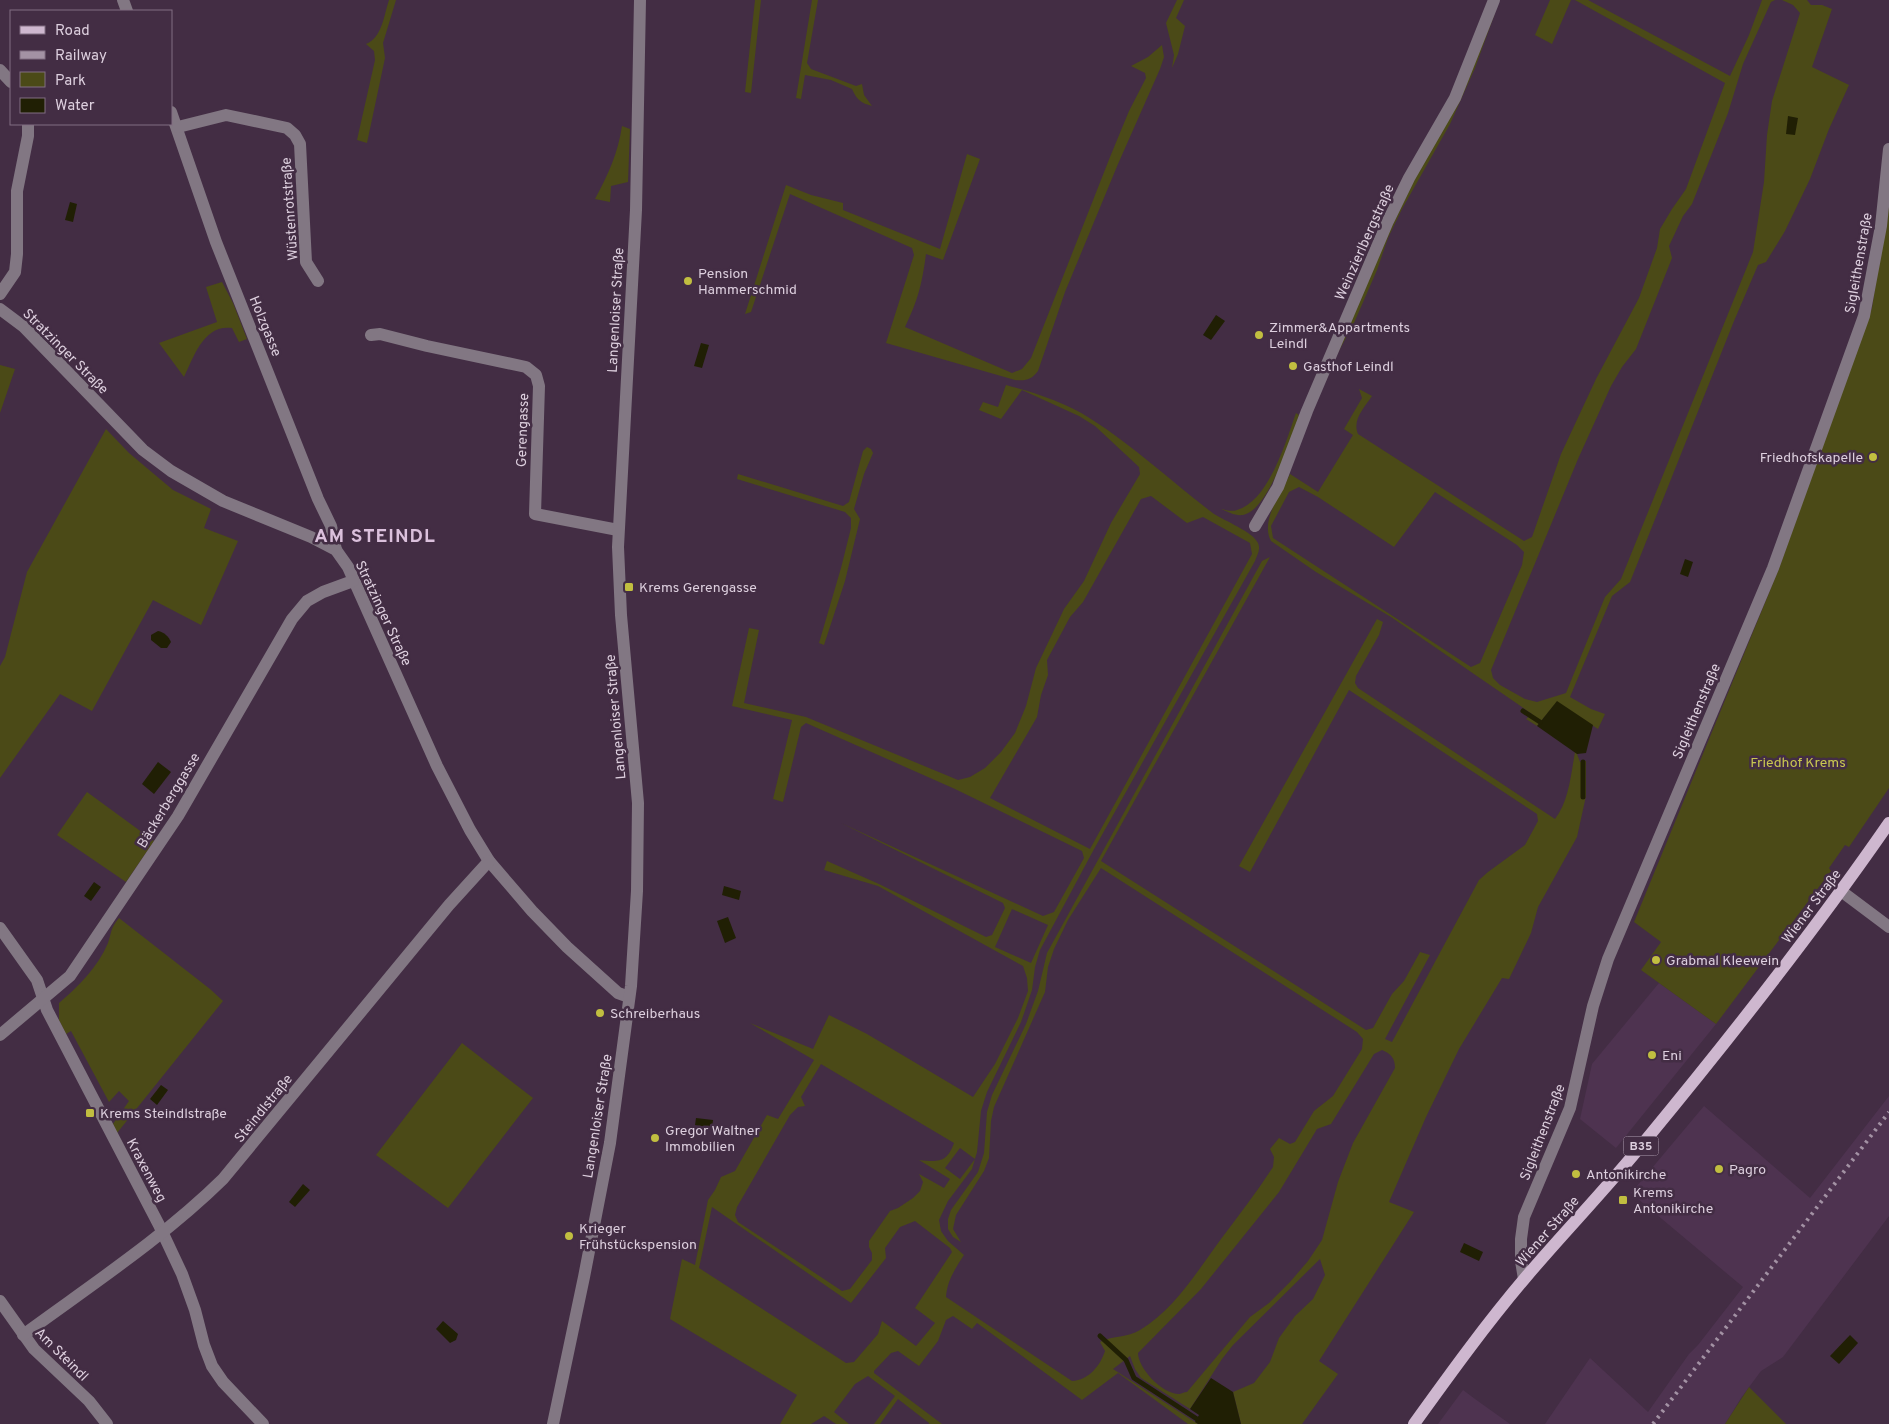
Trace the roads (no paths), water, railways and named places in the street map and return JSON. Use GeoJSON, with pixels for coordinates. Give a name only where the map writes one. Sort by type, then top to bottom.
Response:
{"type":"FeatureCollection","features":[{"type":"Feature","properties":{"kind":"main road","name":"Wiener Straße"},"geometry":{"type":"LineString","coordinates":[[1414,1424],[1484,1328],[1524,1279],[1645,1142],[1700,1074],[1841,891],[1889,824]]}},
{"type":"Feature","properties":{"kind":"street","name":"Langenloiser Straße"},"geometry":{"type":"LineString","coordinates":[[553,1424],[610,1143],[629,997],[637,891],[638,803],[621,615],[618,530],[636,210],[640,0]]}},
{"type":"Feature","properties":{"kind":"street","name":"Weinzierlbergstraße"},"geometry":{"type":"LineString","coordinates":[[1254,526],[1278,487],[1307,412],[1388,221],[1409,178],[1456,98],[1494,0]]}},
{"type":"Feature","properties":{"kind":"street"},"geometry":{"type":"LineString","coordinates":[[0,70],[10,81]]}},
{"type":"Feature","properties":{"kind":"street","name":"Holzgasse"},"geometry":{"type":"LineString","coordinates":[[172,114],[216,242],[318,499],[332,526],[336,550]]}},
{"type":"Feature","properties":{"kind":"street","name":"Wüstenrotstraße"},"geometry":{"type":"LineString","coordinates":[[178,127],[226,114],[287,128],[295,135],[300,144],[306,262],[318,281]]}},
{"type":"Feature","properties":{"kind":"street"},"geometry":{"type":"LineString","coordinates":[[0,294],[14,272],[17,254],[17,191],[28,136],[28,125]]}},
{"type":"Feature","properties":{"kind":"street","name":"Sigleithenstraße"},"geometry":{"type":"LineString","coordinates":[[1524,1279],[1520,1239],[1524,1218],[1570,1108],[1593,1006],[1608,959],[1773,568],[1864,316],[1881,226],[1889,149]]}},
{"type":"Feature","properties":{"kind":"street","name":"Stratzinger Straße"},"geometry":{"type":"LineString","coordinates":[[0,310],[24,327],[143,450],[171,471],[223,501],[311,537],[336,550],[348,567],[437,766],[470,830],[489,861],[532,911],[567,947],[618,993],[629,997]]}},
{"type":"Feature","properties":{"kind":"street","name":"Gerengasse"},"geometry":{"type":"LineString","coordinates":[[371,335],[380,334],[526,367],[536,375],[539,386],[535,514],[618,530]]}},
{"type":"Feature","properties":{"kind":"street","name":"Bäckerberggasse"},"geometry":{"type":"LineString","coordinates":[[0,1035],[70,976],[178,816],[292,619],[308,601],[322,592],[354,581]]}},
{"type":"Feature","properties":{"kind":"street","name":"Steindlstraße"},"geometry":{"type":"LineString","coordinates":[[23,1335],[163,1232],[198,1204],[223,1179],[443,913],[489,861]]}},
{"type":"Feature","properties":{"kind":"street"},"geometry":{"type":"LineString","coordinates":[[1841,891],[1889,927]]}},
{"type":"Feature","properties":{"kind":"street","name":"Kraxenweg"},"geometry":{"type":"LineString","coordinates":[[0,928],[36,980],[47,1010],[163,1232],[182,1274],[212,1366],[223,1382],[263,1424]]}},
{"type":"Feature","properties":{"kind":"street","name":"Am Steindl"},"geometry":{"type":"LineString","coordinates":[[0,1301],[34,1349],[89,1402],[107,1424]]}},
{"type":"Feature","properties":{"kind":"water"},"geometry":{"type":"Polygon","coordinates":[[[1788,116],[1798,118],[1795,135],[1786,134],[1788,116]]]}},
{"type":"Feature","properties":{"kind":"water"},"geometry":{"type":"Polygon","coordinates":[[[70,202],[77,204],[73,222],[65,220],[70,202]]]}},
{"type":"Feature","properties":{"kind":"water"},"geometry":{"type":"Polygon","coordinates":[[[1216,315],[1225,321],[1211,340],[1203,335],[1216,315]]]}},
{"type":"Feature","properties":{"kind":"water"},"geometry":{"type":"Polygon","coordinates":[[[701,343],[709,345],[702,368],[694,366],[701,343]]]}},
{"type":"Feature","properties":{"kind":"water"},"geometry":{"type":"Polygon","coordinates":[[[1685,559],[1693,562],[1688,577],[1680,574],[1685,559]]]}},
{"type":"Feature","properties":{"kind":"water"},"geometry":{"type":"Polygon","coordinates":[[[158,631],[170,640],[171,642],[167,648],[161,648],[151,640],[151,635],[158,631]]]}},
{"type":"Feature","properties":{"kind":"water"},"geometry":{"type":"Polygon","coordinates":[[[1557,701],[1593,725],[1586,753],[1577,754],[1537,726],[1557,701]]]}},
{"type":"Feature","properties":{"kind":"water"},"geometry":{"type":"Polygon","coordinates":[[[158,762],[171,772],[154,794],[142,784],[158,762]]]}},
{"type":"Feature","properties":{"kind":"water"},"geometry":{"type":"Polygon","coordinates":[[[94,882],[101,887],[91,901],[84,896],[94,882]]]}},
{"type":"Feature","properties":{"kind":"water"},"geometry":{"type":"Polygon","coordinates":[[[724,886],[741,891],[739,900],[722,895],[724,886]]]}},
{"type":"Feature","properties":{"kind":"water"},"geometry":{"type":"Polygon","coordinates":[[[728,917],[736,938],[725,943],[717,921],[728,917]]]}},
{"type":"Feature","properties":{"kind":"water"},"geometry":{"type":"Polygon","coordinates":[[[161,1085],[168,1090],[157,1105],[150,1099],[161,1085]]]}},
{"type":"Feature","properties":{"kind":"water"},"geometry":{"type":"Polygon","coordinates":[[[696,1118],[713,1120],[712,1128],[695,1125],[696,1118]]]}},
{"type":"Feature","properties":{"kind":"water"},"geometry":{"type":"Polygon","coordinates":[[[303,1184],[310,1190],[295,1207],[289,1202],[303,1184]]]}},
{"type":"Feature","properties":{"kind":"water"},"geometry":{"type":"Polygon","coordinates":[[[1464,1243],[1483,1252],[1479,1261],[1460,1252],[1464,1243]]]}},
{"type":"Feature","properties":{"kind":"water"},"geometry":{"type":"Polygon","coordinates":[[[443,1321],[458,1334],[456,1340],[450,1343],[436,1329],[443,1321]]]}},
{"type":"Feature","properties":{"kind":"water"},"geometry":{"type":"Polygon","coordinates":[[[1850,1335],[1858,1343],[1839,1364],[1830,1356],[1850,1335]]]}},
{"type":"Feature","properties":{"kind":"water"},"geometry":{"type":"Polygon","coordinates":[[[1211,1378],[1233,1392],[1241,1424],[1198,1424],[1195,1422],[1199,1415],[1190,1409],[1211,1378]]]}},
{"type":"Feature","properties":{"kind":"waterway"},"geometry":{"type":"LineString","coordinates":[[1523,711],[1540,722]]}},
{"type":"Feature","properties":{"kind":"waterway"},"geometry":{"type":"LineString","coordinates":[[1583,762],[1583,797]]}},
{"type":"Feature","properties":{"kind":"waterway"},"geometry":{"type":"LineString","coordinates":[[1100,1336],[1126,1360],[1134,1378],[1197,1419]]}},
{"type":"Feature","properties":{"kind":"railway"},"geometry":{"type":"LineString","coordinates":[[1653,1424],[1889,1112]]}},
{"type":"Feature","properties":{"kind":"place","name":"Pension Hammerschmid"},"geometry":{"type":"Point","coordinates":[688,281]}},
{"type":"Feature","properties":{"kind":"place","name":"Zimmer&Appartments Leindl"},"geometry":{"type":"Point","coordinates":[1259,335]}},
{"type":"Feature","properties":{"kind":"place","name":"Gasthof Leindl"},"geometry":{"type":"Point","coordinates":[1293,366]}},
{"type":"Feature","properties":{"kind":"place","name":"Friedhofskapelle"},"geometry":{"type":"Point","coordinates":[1873,457]}},
{"type":"Feature","properties":{"kind":"place","name":"Krems Gerengasse"},"geometry":{"type":"Point","coordinates":[629,587]}},
{"type":"Feature","properties":{"kind":"place","name":"Grabmal Kleewein"},"geometry":{"type":"Point","coordinates":[1656,960]}},
{"type":"Feature","properties":{"kind":"place","name":"Schreiberhaus"},"geometry":{"type":"Point","coordinates":[600,1013]}},
{"type":"Feature","properties":{"kind":"place","name":"Eni"},"geometry":{"type":"Point","coordinates":[1652,1055]}},
{"type":"Feature","properties":{"kind":"place","name":"Krems Steindlstraße"},"geometry":{"type":"Point","coordinates":[90,1113]}},
{"type":"Feature","properties":{"kind":"place","name":"Gregor Waltner Immobilien"},"geometry":{"type":"Point","coordinates":[655,1138]}},
{"type":"Feature","properties":{"kind":"place","name":"Pagro"},"geometry":{"type":"Point","coordinates":[1719,1169]}},
{"type":"Feature","properties":{"kind":"place","name":"Antonikirche"},"geometry":{"type":"Point","coordinates":[1576,1174]}},
{"type":"Feature","properties":{"kind":"place","name":"Krems Antonikirche"},"geometry":{"type":"Point","coordinates":[1623,1200]}},
{"type":"Feature","properties":{"kind":"place","name":"Krieger Frühstückspension"},"geometry":{"type":"Point","coordinates":[569,1236]}},
{"type":"Feature","properties":{"kind":"district","name":"AM STEINDL"},"geometry":{"type":"Point","coordinates":[375,535]}},
{"type":"Feature","properties":{"kind":"park label","name":"Friedhof Krems"},"geometry":{"type":"Point","coordinates":[1798,762]}}]}
